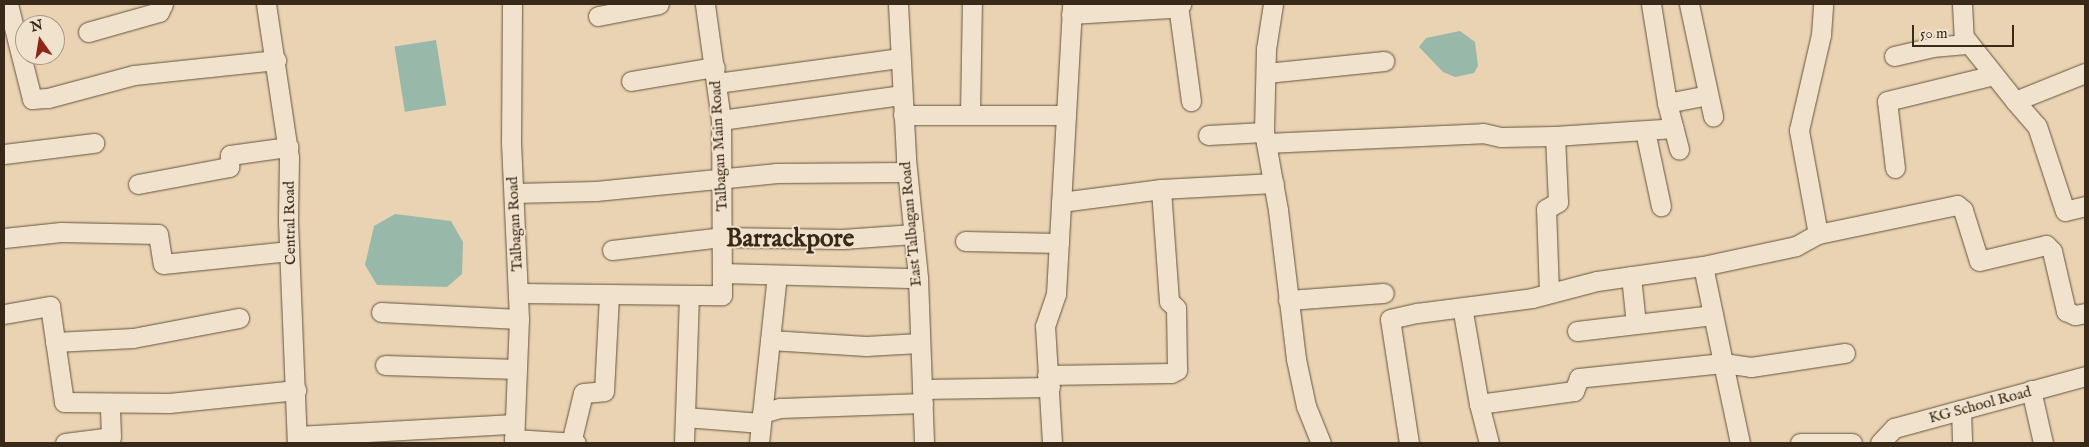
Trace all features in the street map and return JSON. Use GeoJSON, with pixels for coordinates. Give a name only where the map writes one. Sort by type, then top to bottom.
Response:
{"type":"FeatureCollection","features":[{"type":"Feature","properties":{"kind":"street"},"geometry":{"type":"LineString","coordinates":[[8,4],[32,99],[48,98],[134,75],[276,60]]}},
{"type":"Feature","properties":{"kind":"street"},"geometry":{"type":"LineString","coordinates":[[88,32],[159,12],[163,4]]}},
{"type":"Feature","properties":{"kind":"street","name":"Central Road"},"geometry":{"type":"LineString","coordinates":[[266,4],[288,147],[289,251],[297,440]]}},
{"type":"Feature","properties":{"kind":"street","name":"Talbagan Road"},"geometry":{"type":"LineString","coordinates":[[512,4],[511,142],[519,319],[514,435]]}},
{"type":"Feature","properties":{"kind":"street"},"geometry":{"type":"LineString","coordinates":[[598,16],[659,4]]}},
{"type":"Feature","properties":{"kind":"street","name":"Talbagan Main Road"},"geometry":{"type":"LineString","coordinates":[[518,293],[722,295],[723,176],[721,120],[705,4]]}},
{"type":"Feature","properties":{"kind":"street","name":"East Talbagan Road"},"geometry":{"type":"LineString","coordinates":[[898,4],[907,172],[918,278],[924,443]]}},
{"type":"Feature","properties":{"kind":"street"},"geometry":{"type":"LineString","coordinates":[[970,114],[972,4]]}},
{"type":"Feature","properties":{"kind":"street"},"geometry":{"type":"LineString","coordinates":[[1052,443],[1045,326],[1056,294],[1071,9],[1170,8],[1179,4],[1191,100]]}},
{"type":"Feature","properties":{"kind":"street"},"geometry":{"type":"LineString","coordinates":[[1273,4],[1266,73],[1265,137],[1274,183],[1288,300],[1306,406],[1321,443]]}},
{"type":"Feature","properties":{"kind":"street"},"geometry":{"type":"LineString","coordinates":[[1651,4],[1667,103],[1679,149]]}},
{"type":"Feature","properties":{"kind":"street"},"geometry":{"type":"LineString","coordinates":[[1688,4],[1713,116]]}},
{"type":"Feature","properties":{"kind":"street"},"geometry":{"type":"LineString","coordinates":[[1818,234],[1799,130],[1821,35],[1822,4]]}},
{"type":"Feature","properties":{"kind":"street"},"geometry":{"type":"LineString","coordinates":[[1962,4],[1964,37],[2037,126],[2065,210],[2085,206]]}},
{"type":"Feature","properties":{"kind":"street"},"geometry":{"type":"LineString","coordinates":[[1894,56],[1932,47],[1969,44]]}},
{"type":"Feature","properties":{"kind":"street"},"geometry":{"type":"LineString","coordinates":[[631,81],[900,58]]}},
{"type":"Feature","properties":{"kind":"street"},"geometry":{"type":"LineString","coordinates":[[1266,73],[1384,61]]}},
{"type":"Feature","properties":{"kind":"street"},"geometry":{"type":"LineString","coordinates":[[2015,101],[2085,73]]}},
{"type":"Feature","properties":{"kind":"street"},"geometry":{"type":"LineString","coordinates":[[1895,168],[1887,101],[1994,75]]}},
{"type":"Feature","properties":{"kind":"street"},"geometry":{"type":"LineString","coordinates":[[1667,103],[1708,94]]}},
{"type":"Feature","properties":{"kind":"street"},"geometry":{"type":"LineString","coordinates":[[721,120],[902,95]]}},
{"type":"Feature","properties":{"kind":"street"},"geometry":{"type":"LineString","coordinates":[[903,115],[1066,115]]}},
{"type":"Feature","properties":{"kind":"street"},"geometry":{"type":"LineString","coordinates":[[1208,135],[1265,137],[1484,133],[1501,137],[1554,136],[1674,128]]}},
{"type":"Feature","properties":{"kind":"street"},"geometry":{"type":"LineString","coordinates":[[1645,130],[1661,206]]}},
{"type":"Feature","properties":{"kind":"street"},"geometry":{"type":"LineString","coordinates":[[1549,293],[1546,209],[1558,202],[1554,136]]}},
{"type":"Feature","properties":{"kind":"street"},"geometry":{"type":"LineString","coordinates":[[4,154],[94,143]]}},
{"type":"Feature","properties":{"kind":"street"},"geometry":{"type":"LineString","coordinates":[[138,184],[229,167],[230,155],[288,147]]}},
{"type":"Feature","properties":{"kind":"street"},"geometry":{"type":"LineString","coordinates":[[514,193],[596,191],[723,176],[907,172]]}},
{"type":"Feature","properties":{"kind":"street"},"geometry":{"type":"LineString","coordinates":[[1061,202],[1161,189],[1274,183]]}},
{"type":"Feature","properties":{"kind":"street"},"geometry":{"type":"LineString","coordinates":[[685,417],[762,418],[780,408],[923,396],[1048,381],[1171,373],[1177,370],[1176,308],[1169,301],[1161,189]]}},
{"type":"Feature","properties":{"kind":"street"},"geometry":{"type":"LineString","coordinates":[[1409,443],[1390,319],[1549,293],[1631,276],[1703,266],[1796,246],[1818,234],[1960,206],[1979,261],[2046,245],[2052,251],[2066,311],[2075,315],[2085,312]]}},
{"type":"Feature","properties":{"kind":"street"},"geometry":{"type":"LineString","coordinates":[[4,238],[61,232],[158,234],[162,264],[289,251]]}},
{"type":"Feature","properties":{"kind":"street"},"geometry":{"type":"LineString","coordinates":[[612,250],[722,237],[842,239],[914,234]]}},
{"type":"Feature","properties":{"kind":"street"},"geometry":{"type":"LineString","coordinates":[[965,241],[1059,243]]}},
{"type":"Feature","properties":{"kind":"street"},"geometry":{"type":"LineString","coordinates":[[1703,266],[1740,443]]}},
{"type":"Feature","properties":{"kind":"street"},"geometry":{"type":"LineString","coordinates":[[722,273],[918,278]]}},
{"type":"Feature","properties":{"kind":"street"},"geometry":{"type":"LineString","coordinates":[[759,443],[777,275]]}},
{"type":"Feature","properties":{"kind":"street"},"geometry":{"type":"LineString","coordinates":[[1631,276],[1636,324]]}},
{"type":"Feature","properties":{"kind":"street"},"geometry":{"type":"LineString","coordinates":[[1288,300],[1384,293]]}},
{"type":"Feature","properties":{"kind":"street"},"geometry":{"type":"LineString","coordinates":[[571,443],[584,393],[604,391],[609,294]]}},
{"type":"Feature","properties":{"kind":"street"},"geometry":{"type":"LineString","coordinates":[[684,443],[689,295]]}},
{"type":"Feature","properties":{"kind":"street"},"geometry":{"type":"LineString","coordinates":[[4,314],[50,306],[64,402],[168,404],[296,390]]}},
{"type":"Feature","properties":{"kind":"street"},"geometry":{"type":"LineString","coordinates":[[1462,307],[1479,404],[1489,443]]}},
{"type":"Feature","properties":{"kind":"street"},"geometry":{"type":"LineString","coordinates":[[381,312],[519,319]]}},
{"type":"Feature","properties":{"kind":"street"},"geometry":{"type":"LineString","coordinates":[[1577,331],[1712,315]]}},
{"type":"Feature","properties":{"kind":"street"},"geometry":{"type":"LineString","coordinates":[[55,342],[133,338],[239,318]]}},
{"type":"Feature","properties":{"kind":"street"},"geometry":{"type":"LineString","coordinates":[[770,340],[866,346],[919,343]]}},
{"type":"Feature","properties":{"kind":"street"},"geometry":{"type":"LineString","coordinates":[[1479,404],[1574,391],[1579,378],[1722,363],[1751,367],[1845,353]]}},
{"type":"Feature","properties":{"kind":"street"},"geometry":{"type":"LineString","coordinates":[[385,366],[517,369]]}},
{"type":"Feature","properties":{"kind":"street","name":"KG School Road"},"geometry":{"type":"LineString","coordinates":[[1880,443],[1894,428],[2085,376]]}},
{"type":"Feature","properties":{"kind":"street"},"geometry":{"type":"LineString","coordinates":[[2031,390],[2042,443]]}},
{"type":"Feature","properties":{"kind":"street"},"geometry":{"type":"LineString","coordinates":[[65,443],[111,440],[110,403]]}},
{"type":"Feature","properties":{"kind":"street"},"geometry":{"type":"LineString","coordinates":[[1961,410],[1962,443]]}},
{"type":"Feature","properties":{"kind":"street"},"geometry":{"type":"LineString","coordinates":[[297,440],[514,435],[576,443]]}},
{"type":"Feature","properties":{"kind":"street"},"geometry":{"type":"LineString","coordinates":[[1800,443],[1852,443]]}},
{"type":"Feature","properties":{"kind":"shaded area"},"geometry":{"type":"Polygon","coordinates":[[[1460,31],[1475,42],[1478,66],[1474,73],[1455,77],[1443,72],[1419,47],[1426,38],[1460,31]]]}},
{"type":"Feature","properties":{"kind":"shaded area"},"geometry":{"type":"Polygon","coordinates":[[[436,40],[446,105],[405,112],[395,47],[436,40]]]}},
{"type":"Feature","properties":{"kind":"shaded area"},"geometry":{"type":"Polygon","coordinates":[[[395,214],[451,221],[463,242],[462,274],[447,287],[377,285],[365,265],[374,226],[395,214]]]}},
{"type":"Feature","properties":{"kind":"district","name":"Barrackpore"},"geometry":{"type":"Point","coordinates":[790,239]}}]}
